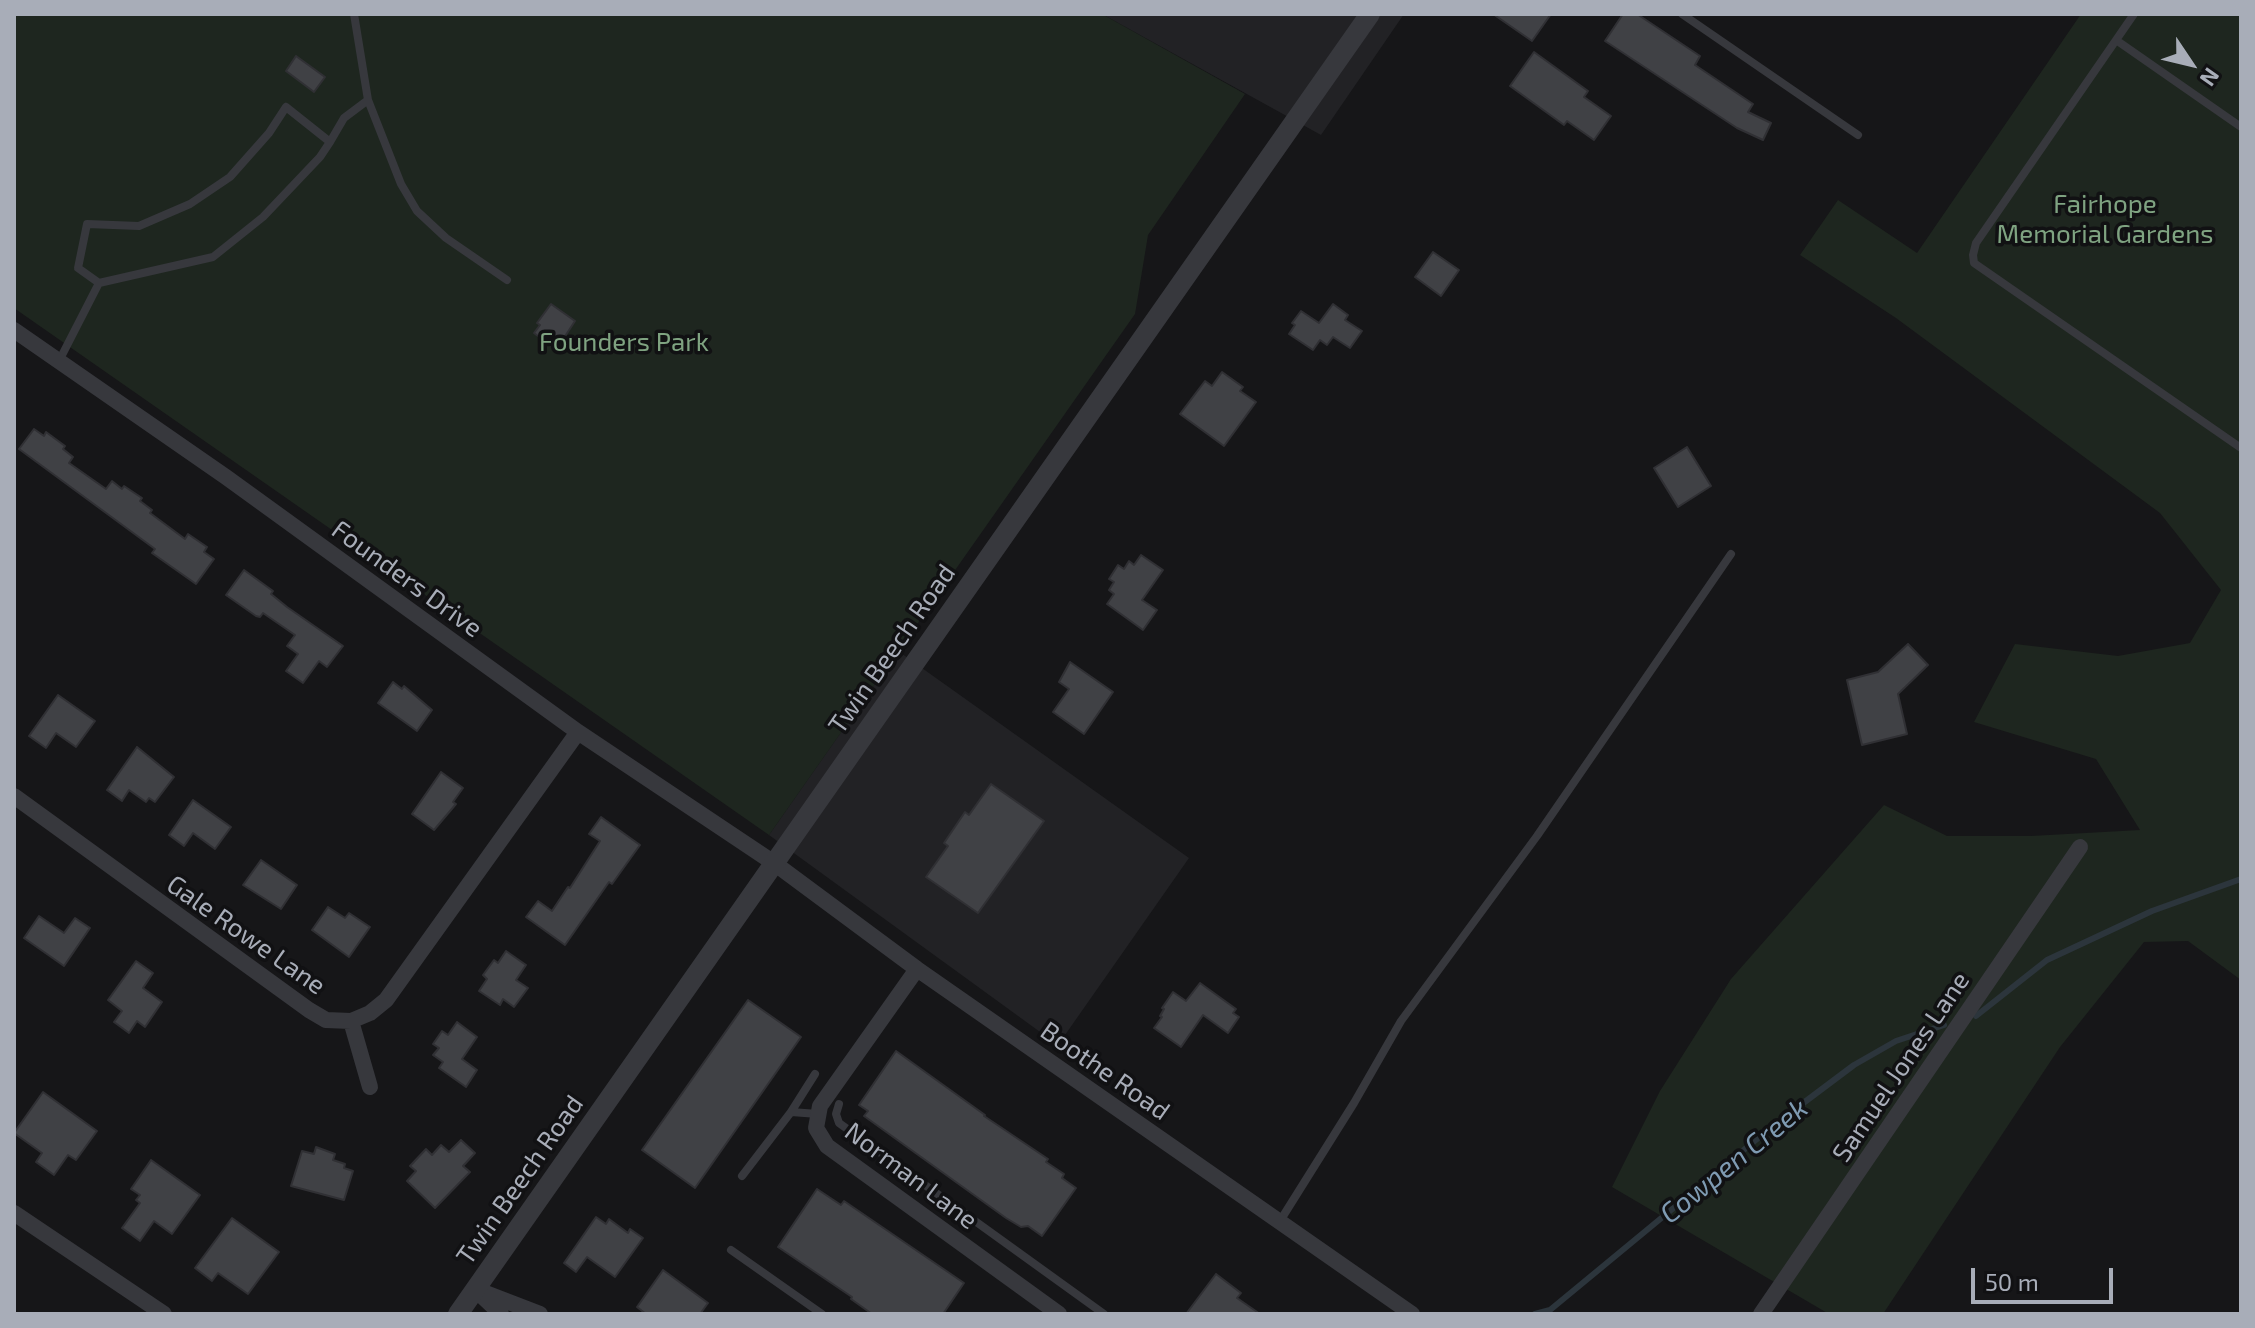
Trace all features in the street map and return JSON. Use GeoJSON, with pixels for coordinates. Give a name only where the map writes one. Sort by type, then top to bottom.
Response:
{"type":"FeatureCollection","features":[{"type":"Feature","properties":{"kind":"street","name":"Twin Beech Road"},"geometry":{"type":"LineString","coordinates":[[458,1314],[1370,14]]}},
{"type":"Feature","properties":{"kind":"street","name":"Founders Drive"},"geometry":{"type":"LineString","coordinates":[[14,330],[239,486],[578,732],[774,863]]}},
{"type":"Feature","properties":{"kind":"street"},"geometry":{"type":"LineString","coordinates":[[370,1087],[351,1021],[370,1013],[386,1000],[578,732]]}},
{"type":"Feature","properties":{"kind":"street","name":"Gale Rowe Lane"},"geometry":{"type":"LineString","coordinates":[[14,796],[309,1010],[326,1020],[351,1021]]}},
{"type":"Feature","properties":{"kind":"street","name":"Samuel Jones Lane"},"geometry":{"type":"LineString","coordinates":[[1761,1314],[2080,847]]}},
{"type":"Feature","properties":{"kind":"street","name":"Boothe Road"},"geometry":{"type":"LineString","coordinates":[[774,863],[917,969],[1412,1314]]}},
{"type":"Feature","properties":{"kind":"street","name":"Norman Lane"},"geometry":{"type":"LineString","coordinates":[[917,969],[820,1106],[816,1128],[827,1146],[1059,1314]]}},
{"type":"Feature","properties":{"kind":"street"},"geometry":{"type":"LineString","coordinates":[[17,1221],[56,1239],[164,1314]]}},
{"type":"Feature","properties":{"kind":"street"},"geometry":{"type":"LineString","coordinates":[[475,1289],[501,1314]]}},
{"type":"Feature","properties":{"kind":"street"},"geometry":{"type":"LineString","coordinates":[[475,1289],[540,1314]]}},
{"type":"Feature","properties":{"kind":"lane"},"geometry":{"type":"LineString","coordinates":[[354,14],[368,100],[401,184],[417,211],[446,238],[507,280]]}},
{"type":"Feature","properties":{"kind":"lane"},"geometry":{"type":"LineString","coordinates":[[1682,14],[1858,135]]}},
{"type":"Feature","properties":{"kind":"lane"},"geometry":{"type":"LineString","coordinates":[[2134,14],[1976,243],[1974,263],[2241,448]]}},
{"type":"Feature","properties":{"kind":"lane"},"geometry":{"type":"LineString","coordinates":[[2116,40],[2241,127]]}},
{"type":"Feature","properties":{"kind":"lane"},"geometry":{"type":"LineString","coordinates":[[330,142],[286,107],[269,133],[230,177],[190,204],[139,226],[87,224],[78,268],[99,283],[213,257],[263,217],[320,157],[330,142],[344,118],[368,100]]}},
{"type":"Feature","properties":{"kind":"lane"},"geometry":{"type":"LineString","coordinates":[[59,361],[99,283]]}},
{"type":"Feature","properties":{"kind":"lane"},"geometry":{"type":"LineString","coordinates":[[1280,1222],[1401,1021],[1537,836],[1731,554]]}},
{"type":"Feature","properties":{"kind":"lane"},"geometry":{"type":"LineString","coordinates":[[742,1176],[791,1112],[815,1074]]}},
{"type":"Feature","properties":{"kind":"lane"},"geometry":{"type":"LineString","coordinates":[[839,1104],[836,1114],[839,1123],[1104,1314]]}},
{"type":"Feature","properties":{"kind":"lane"},"geometry":{"type":"LineString","coordinates":[[791,1112],[818,1114]]}},
{"type":"Feature","properties":{"kind":"lane"},"geometry":{"type":"LineString","coordinates":[[731,1250],[822,1314]]}},
{"type":"Feature","properties":{"kind":"shaded area"},"geometry":{"type":"Polygon","coordinates":[[[1102,14],[1404,14],[1321,135],[1102,14]]]}},
{"type":"Feature","properties":{"kind":"shaded area"},"geometry":{"type":"Polygon","coordinates":[[[898,651],[1189,858],[1058,1045],[769,835],[898,651]]]}},
{"type":"Feature","properties":{"kind":"green space","name":"Founders Park"},"geometry":{"type":"Polygon","coordinates":[[[14,14],[1102,14],[1245,94],[1148,235],[1135,314],[769,835],[14,308],[14,14]]]}},
{"type":"Feature","properties":{"kind":"green space","name":"Fairhope Memorial Gardens"},"geometry":{"type":"Polygon","coordinates":[[[2081,14],[2241,14],[2241,980],[2188,941],[2144,942],[2060,1047],[1883,1314],[1829,1314],[1612,1187],[1660,1091],[1731,979],[1884,805],[1947,836],[2031,836],[2140,830],[2096,759],[1974,722],[2015,644],[2118,656],[2190,643],[2221,590],[2160,513],[1896,318],[1800,255],[1838,200],[1917,253],[2081,14]]]}},
{"type":"Feature","properties":{"kind":"building"},"geometry":{"type":"Polygon","coordinates":[[[1493,14],[1551,14],[1532,41],[1493,14]]]}},
{"type":"Feature","properties":{"kind":"building"},"geometry":{"type":"Polygon","coordinates":[[[1623,14],[1637,14],[1700,56],[1695,65],[1753,104],[1748,112],[1771,123],[1763,140],[1737,128],[1605,41],[1623,14]]]}},
{"type":"Feature","properties":{"kind":"building"},"geometry":{"type":"Polygon","coordinates":[[[1534,52],[1588,91],[1584,97],[1611,116],[1594,140],[1567,121],[1564,125],[1510,86],[1534,52]]]}},
{"type":"Feature","properties":{"kind":"building"},"geometry":{"type":"Polygon","coordinates":[[[296,56],[325,77],[314,92],[286,71],[296,56]]]}},
{"type":"Feature","properties":{"kind":"building"},"geometry":{"type":"Polygon","coordinates":[[[1433,252],[1459,270],[1441,296],[1415,277],[1433,252]]]}},
{"type":"Feature","properties":{"kind":"building"},"geometry":{"type":"Polygon","coordinates":[[[551,304],[575,321],[562,341],[557,337],[551,346],[534,333],[540,325],[537,323],[551,304]]]}},
{"type":"Feature","properties":{"kind":"building"},"geometry":{"type":"Polygon","coordinates":[[[1333,304],[1348,315],[1345,320],[1362,331],[1350,348],[1333,337],[1327,345],[1320,340],[1313,350],[1289,334],[1295,325],[1292,323],[1301,311],[1319,323],[1333,304]]]}},
{"type":"Feature","properties":{"kind":"building"},"geometry":{"type":"Polygon","coordinates":[[[1222,372],[1243,387],[1240,391],[1256,402],[1224,446],[1180,414],[1205,381],[1212,386],[1222,372]]]}},
{"type":"Feature","properties":{"kind":"building"},"geometry":{"type":"Polygon","coordinates":[[[34,429],[44,436],[46,432],[65,446],[63,449],[73,457],[69,463],[106,489],[112,481],[122,489],[124,486],[142,498],[140,501],[152,510],[150,513],[185,539],[188,534],[207,547],[204,552],[214,559],[196,584],[152,553],[155,549],[19,449],[34,429]]]}},
{"type":"Feature","properties":{"kind":"building"},"geometry":{"type":"Polygon","coordinates":[[[1687,447],[1711,486],[1678,507],[1654,468],[1687,447]]]}},
{"type":"Feature","properties":{"kind":"building"},"geometry":{"type":"Polygon","coordinates":[[[1141,555],[1163,570],[1142,600],[1157,610],[1143,630],[1107,604],[1114,594],[1109,590],[1114,582],[1109,579],[1118,565],[1124,569],[1129,561],[1134,565],[1141,555]]]}},
{"type":"Feature","properties":{"kind":"building"},"geometry":{"type":"Polygon","coordinates":[[[244,570],[273,591],[271,594],[287,607],[343,646],[327,667],[319,661],[303,683],[286,671],[298,654],[287,646],[295,635],[263,613],[260,617],[256,616],[226,595],[244,570]]]}},
{"type":"Feature","properties":{"kind":"building"},"geometry":{"type":"Polygon","coordinates":[[[1908,644],[1928,665],[1898,694],[1907,734],[1862,745],[1847,680],[1878,672],[1908,644]]]}},
{"type":"Feature","properties":{"kind":"building"},"geometry":{"type":"Polygon","coordinates":[[[1070,662],[1113,692],[1084,734],[1053,712],[1069,689],[1059,682],[1070,662]]]}},
{"type":"Feature","properties":{"kind":"building"},"geometry":{"type":"Polygon","coordinates":[[[393,682],[402,689],[404,686],[432,710],[417,731],[378,703],[393,682]]]}},
{"type":"Feature","properties":{"kind":"building"},"geometry":{"type":"Polygon","coordinates":[[[58,695],[95,721],[76,747],[56,733],[46,748],[29,736],[58,695]]]}},
{"type":"Feature","properties":{"kind":"building"},"geometry":{"type":"Polygon","coordinates":[[[137,747],[174,777],[155,802],[149,798],[146,802],[129,790],[122,801],[107,790],[137,747]]]}},
{"type":"Feature","properties":{"kind":"building"},"geometry":{"type":"Polygon","coordinates":[[[441,772],[463,788],[453,802],[456,804],[434,830],[412,814],[441,772]]]}},
{"type":"Feature","properties":{"kind":"building"},"geometry":{"type":"Polygon","coordinates":[[[991,784],[1044,821],[978,913],[926,877],[948,846],[944,843],[965,812],[969,815],[991,784]]]}},
{"type":"Feature","properties":{"kind":"building"},"geometry":{"type":"Polygon","coordinates":[[[193,800],[231,827],[215,849],[193,833],[184,846],[169,835],[193,800]]]}},
{"type":"Feature","properties":{"kind":"building"},"geometry":{"type":"Polygon","coordinates":[[[601,817],[640,845],[612,884],[609,882],[565,945],[526,917],[538,901],[552,911],[570,888],[600,841],[589,834],[601,817]]]}},
{"type":"Feature","properties":{"kind":"building"},"geometry":{"type":"Polygon","coordinates":[[[261,860],[297,885],[281,909],[243,885],[261,860]]]}},
{"type":"Feature","properties":{"kind":"building"},"geometry":{"type":"Polygon","coordinates":[[[328,907],[345,918],[349,913],[370,927],[349,957],[312,930],[328,907]]]}},
{"type":"Feature","properties":{"kind":"building"},"geometry":{"type":"Polygon","coordinates":[[[39,916],[64,933],[75,918],[90,928],[64,966],[24,938],[39,916]]]}},
{"type":"Feature","properties":{"kind":"building"},"geometry":{"type":"Polygon","coordinates":[[[506,951],[526,965],[516,980],[528,988],[514,1007],[503,999],[500,1005],[479,991],[487,979],[483,975],[494,960],[498,963],[506,951]]]}},
{"type":"Feature","properties":{"kind":"building"},"geometry":{"type":"Polygon","coordinates":[[[136,961],[153,973],[143,988],[162,1002],[145,1027],[137,1021],[129,1033],[114,1022],[122,1011],[108,1000],[136,961]]]}},
{"type":"Feature","properties":{"kind":"building"},"geometry":{"type":"Polygon","coordinates":[[[1200,983],[1236,1009],[1233,1013],[1239,1017],[1228,1033],[1203,1015],[1181,1047],[1154,1028],[1173,992],[1186,1001],[1200,983]]]}},
{"type":"Feature","properties":{"kind":"building"},"geometry":{"type":"Polygon","coordinates":[[[748,1000],[801,1037],[695,1188],[642,1150],[748,1000]]]}},
{"type":"Feature","properties":{"kind":"building"},"geometry":{"type":"Polygon","coordinates":[[[457,1022],[477,1037],[462,1059],[477,1070],[466,1087],[439,1068],[443,1062],[433,1055],[439,1048],[433,1044],[442,1031],[448,1035],[457,1022]]]}},
{"type":"Feature","properties":{"kind":"building"},"geometry":{"type":"Polygon","coordinates":[[[896,1051],[1048,1159],[1046,1162],[1064,1174],[1062,1178],[1076,1188],[1042,1236],[1028,1226],[1021,1227],[1006,1218],[864,1116],[868,1111],[859,1105],[896,1051]]]}},
{"type":"Feature","properties":{"kind":"building"},"geometry":{"type":"Polygon","coordinates":[[[43,1092],[97,1131],[76,1160],[68,1155],[54,1175],[36,1162],[42,1153],[14,1133],[43,1092]]]}},
{"type":"Feature","properties":{"kind":"building"},"geometry":{"type":"Polygon","coordinates":[[[461,1140],[475,1153],[463,1166],[470,1172],[435,1208],[407,1181],[416,1171],[410,1166],[426,1149],[432,1155],[441,1145],[449,1152],[461,1140]]]}},
{"type":"Feature","properties":{"kind":"building"},"geometry":{"type":"Polygon","coordinates":[[[316,1147],[335,1154],[333,1160],[353,1171],[344,1200],[291,1186],[302,1151],[314,1154],[316,1147]]]}},
{"type":"Feature","properties":{"kind":"building"},"geometry":{"type":"Polygon","coordinates":[[[151,1160],[200,1195],[172,1234],[154,1221],[140,1241],[122,1228],[140,1203],[136,1200],[140,1195],[131,1189],[151,1160]]]}},
{"type":"Feature","properties":{"kind":"building"},"geometry":{"type":"Polygon","coordinates":[[[817,1189],[841,1205],[844,1201],[964,1283],[943,1314],[872,1314],[778,1247],[817,1189]]]}},
{"type":"Feature","properties":{"kind":"building"},"geometry":{"type":"Polygon","coordinates":[[[596,1217],[606,1224],[609,1219],[628,1233],[630,1229],[643,1238],[615,1277],[587,1257],[576,1272],[564,1263],[596,1217]]]}},
{"type":"Feature","properties":{"kind":"building"},"geometry":{"type":"Polygon","coordinates":[[[232,1218],[279,1252],[248,1294],[218,1273],[212,1281],[195,1268],[232,1218]]]}},
{"type":"Feature","properties":{"kind":"building"},"geometry":{"type":"Polygon","coordinates":[[[663,1270],[708,1303],[700,1314],[646,1314],[637,1307],[663,1270]]]}},
{"type":"Feature","properties":{"kind":"building"},"geometry":{"type":"Polygon","coordinates":[[[1216,1274],[1241,1293],[1237,1298],[1260,1314],[1186,1314],[1216,1274]]]}},
{"type":"Feature","properties":{"kind":"waterway","name":"Cowpen Creek"},"geometry":{"type":"LineString","coordinates":[[1976,1016],[2047,960],[2152,911],[2241,879]]}},
{"type":"Feature","properties":{"kind":"waterway","name":"Cowpen Creek"},"geometry":{"type":"LineString","coordinates":[[1535,1314],[1550,1310],[1774,1125],[1854,1065],[1896,1041],[1944,1025]]}}]}
